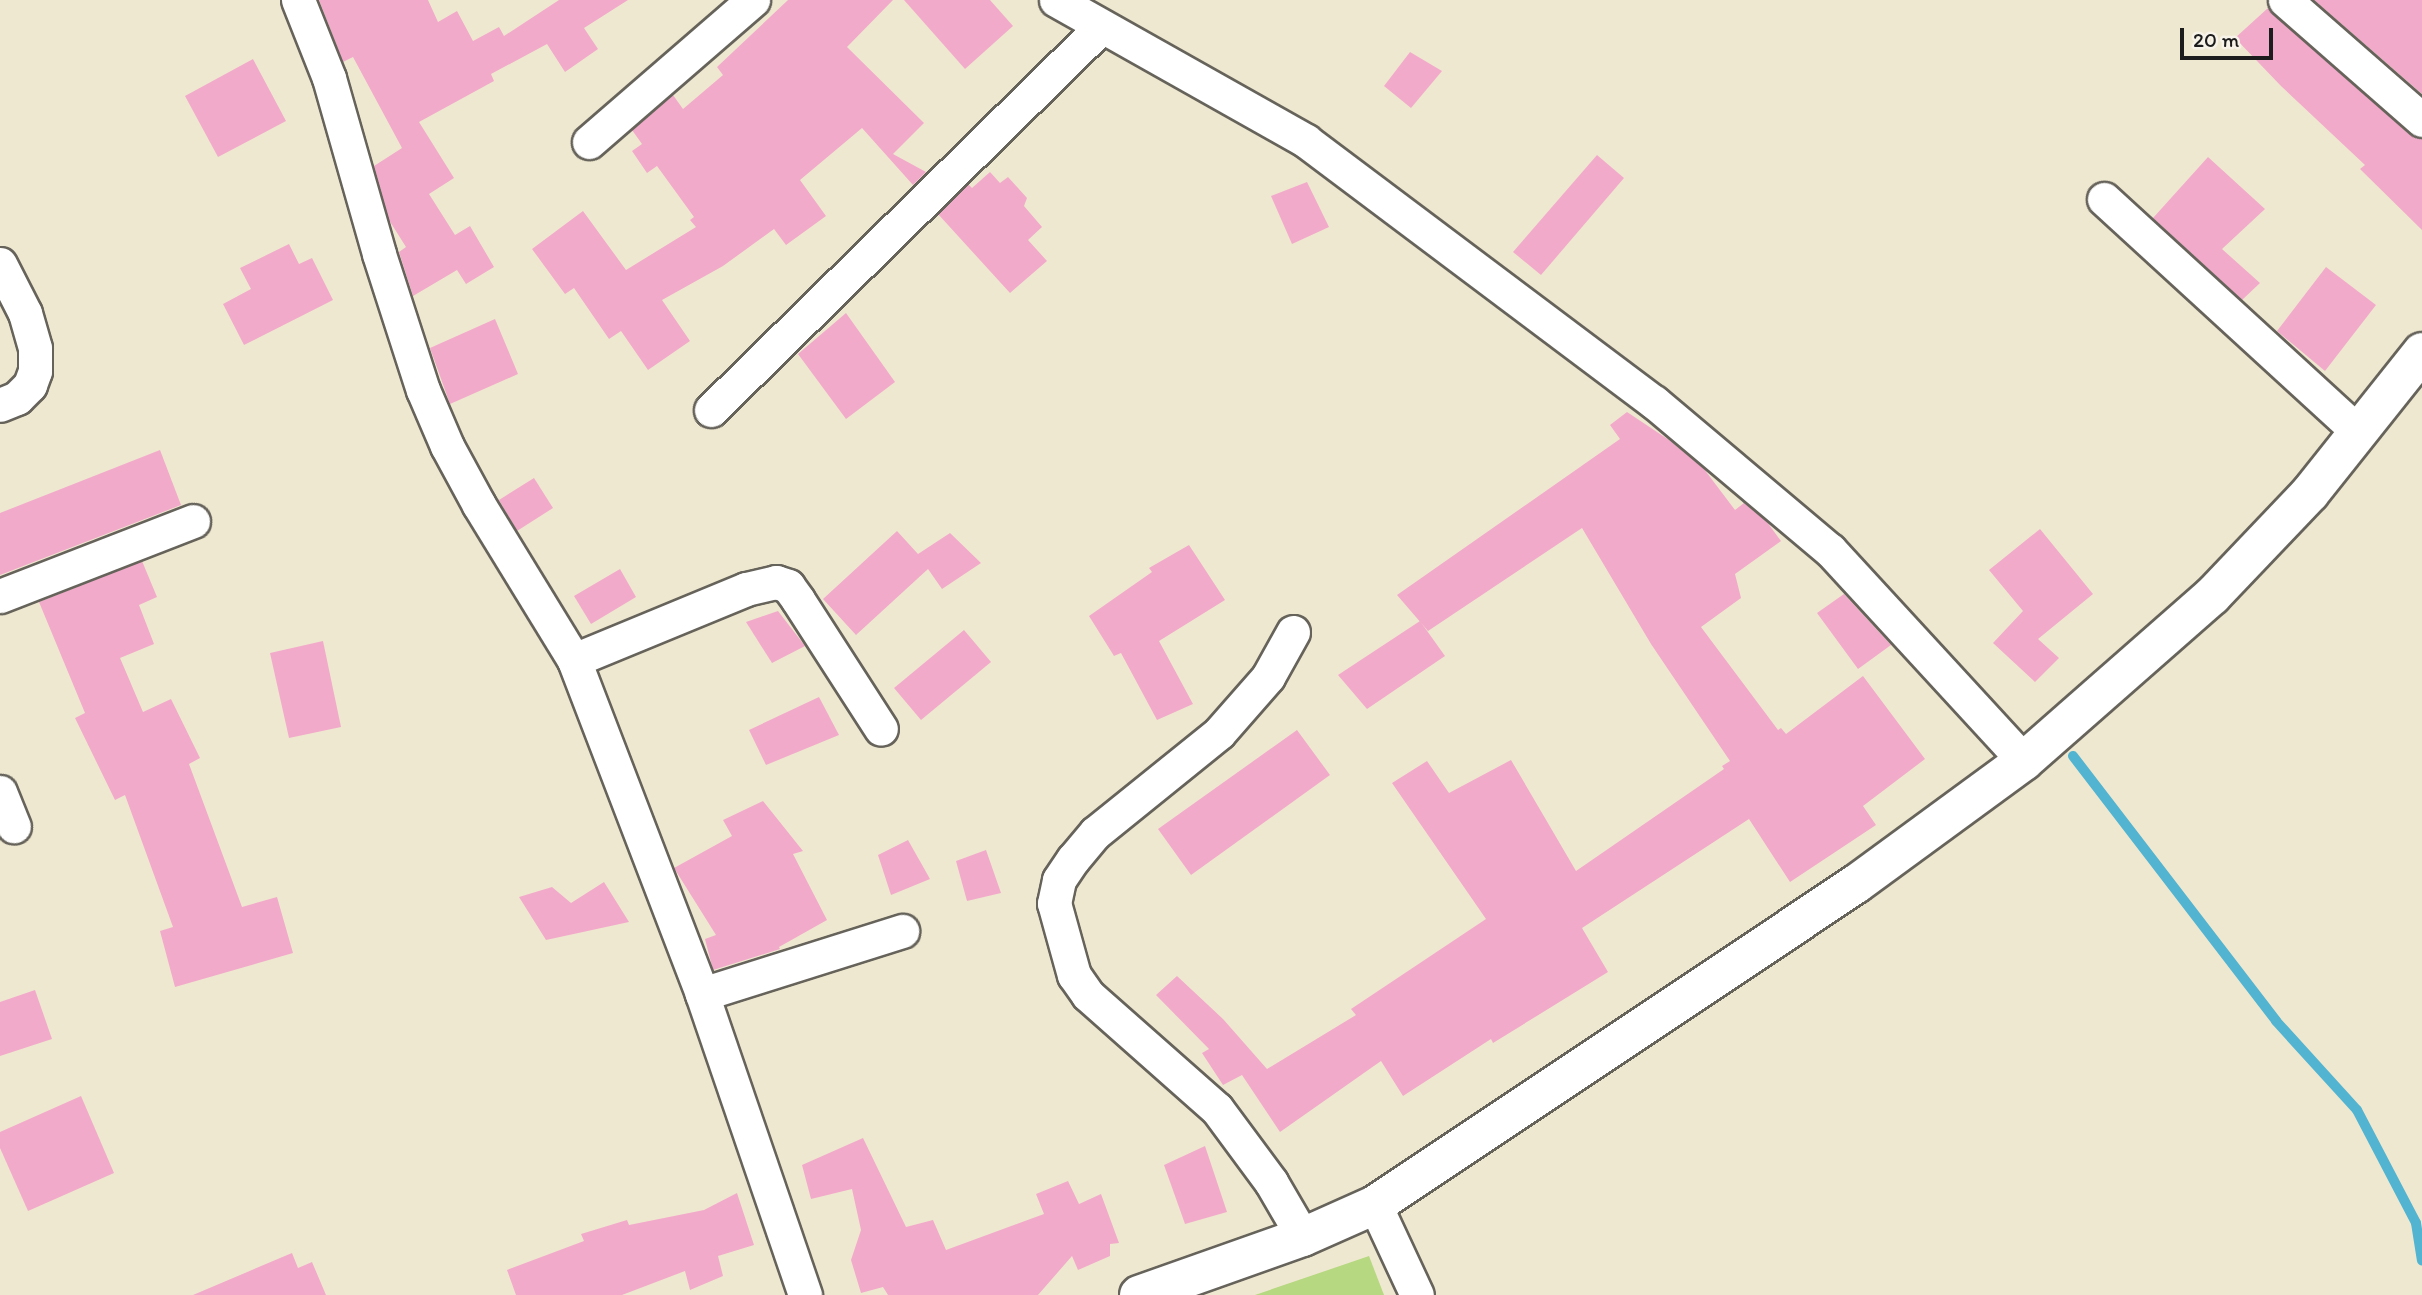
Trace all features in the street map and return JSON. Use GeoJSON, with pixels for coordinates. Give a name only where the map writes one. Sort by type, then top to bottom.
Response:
{"type":"FeatureCollection","features":[{"type":"Feature","properties":{"kind":"street"},"geometry":{"type":"LineString","coordinates":[[298,0],[329,78],[379,254],[423,390],[447,446],[574,660],[702,994],[806,1295]]}},
{"type":"Feature","properties":{"kind":"street"},"geometry":{"type":"LineString","coordinates":[[589,142],[753,0]]}},
{"type":"Feature","properties":{"kind":"street"},"geometry":{"type":"LineString","coordinates":[[1056,0],[1306,141],[1654,402],[1829,550],[2041,747]]}},
{"type":"Feature","properties":{"kind":"street"},"geometry":{"type":"LineString","coordinates":[[2285,0],[2422,120]]}},
{"type":"Feature","properties":{"kind":"street"},"geometry":{"type":"LineString","coordinates":[[711,410],[1101,27]]}},
{"type":"Feature","properties":{"kind":"street"},"geometry":{"type":"LineString","coordinates":[[2104,199],[2359,433]]}},
{"type":"Feature","properties":{"kind":"street"},"geometry":{"type":"LineString","coordinates":[[0,264],[24,313],[35,348],[35,371],[30,385],[17,398],[0,405]]}},
{"type":"Feature","properties":{"kind":"street"},"geometry":{"type":"LineString","coordinates":[[1139,1295],[1303,1237],[1375,1205],[1856,884],[2041,747],[2212,596],[2310,493],[2422,352]]}},
{"type":"Feature","properties":{"kind":"street"},"geometry":{"type":"LineString","coordinates":[[0,596],[193,521]]}},
{"type":"Feature","properties":{"kind":"street"},"geometry":{"type":"LineString","coordinates":[[574,660],[746,589],[776,582],[788,586],[881,729]]}},
{"type":"Feature","properties":{"kind":"street"},"geometry":{"type":"LineString","coordinates":[[1293,632],[1268,677],[1219,733],[1095,833],[1059,880],[1054,903],[1074,975],[1088,995],[1217,1109],[1271,1182],[1303,1237]]}},
{"type":"Feature","properties":{"kind":"street"},"geometry":{"type":"LineString","coordinates":[[0,792],[14,826]]}},
{"type":"Feature","properties":{"kind":"street"},"geometry":{"type":"LineString","coordinates":[[702,994],[902,931]]}},
{"type":"Feature","properties":{"kind":"street"},"geometry":{"type":"LineString","coordinates":[[1375,1205],[1417,1295]]}},
{"type":"Feature","properties":{"kind":"green space"},"geometry":{"type":"Polygon","coordinates":[[[1369,1256],[1384,1295],[1255,1295],[1369,1256]]]}},
{"type":"Feature","properties":{"kind":"building"},"geometry":{"type":"Polygon","coordinates":[[[319,0],[428,0],[438,22],[457,11],[473,41],[499,27],[504,36],[559,0],[628,0],[584,28],[598,49],[565,72],[547,44],[491,74],[494,81],[419,122],[454,178],[429,194],[455,235],[470,226],[494,267],[466,284],[457,270],[413,296],[399,252],[406,247],[389,220],[374,166],[402,148],[353,57],[343,62],[319,0]]]}},
{"type":"Feature","properties":{"kind":"building"},"geometry":{"type":"Polygon","coordinates":[[[788,0],[893,0],[847,47],[924,123],[893,154],[926,172],[913,185],[862,128],[800,180],[826,216],[786,245],[774,229],[723,266],[662,300],[690,341],[648,370],[621,331],[609,339],[574,288],[565,294],[532,249],[583,211],[626,270],[696,227],[690,220],[694,217],[657,166],[647,173],[632,151],[642,144],[632,130],[673,95],[683,109],[723,75],[717,67],[788,0]]]}},
{"type":"Feature","properties":{"kind":"building"},"geometry":{"type":"Polygon","coordinates":[[[904,0],[990,0],[1013,26],[965,69],[904,0]]]}},
{"type":"Feature","properties":{"kind":"building"},"geometry":{"type":"Polygon","coordinates":[[[2314,0],[2422,0],[2422,94],[2314,0]]]}},
{"type":"Feature","properties":{"kind":"building"},"geometry":{"type":"Polygon","coordinates":[[[2268,8],[2409,134],[2422,139],[2422,230],[2360,169],[2365,165],[2281,86],[2235,38],[2268,8]]]}},
{"type":"Feature","properties":{"kind":"building"},"geometry":{"type":"Polygon","coordinates":[[[1410,52],[1442,71],[1411,108],[1384,86],[1410,52]]]}},
{"type":"Feature","properties":{"kind":"building"},"geometry":{"type":"Polygon","coordinates":[[[253,59],[286,121],[218,157],[185,96],[253,59]]]}},
{"type":"Feature","properties":{"kind":"building"},"geometry":{"type":"Polygon","coordinates":[[[1597,155],[1624,178],[1541,275],[1513,252],[1597,155]]]}},
{"type":"Feature","properties":{"kind":"building"},"geometry":{"type":"Polygon","coordinates":[[[2208,157],[2265,209],[2222,249],[2260,283],[2242,300],[2153,218],[2208,157]]]}},
{"type":"Feature","properties":{"kind":"building"},"geometry":{"type":"Polygon","coordinates":[[[990,172],[1000,183],[1008,177],[1027,198],[1024,206],[1042,227],[1028,240],[1047,261],[1010,293],[938,214],[968,184],[972,188],[990,172]]]}},
{"type":"Feature","properties":{"kind":"building"},"geometry":{"type":"Polygon","coordinates":[[[1307,182],[1329,227],[1292,244],[1271,196],[1307,182]]]}},
{"type":"Feature","properties":{"kind":"building"},"geometry":{"type":"Polygon","coordinates":[[[289,244],[299,264],[312,258],[333,300],[244,345],[223,304],[251,289],[240,268],[289,244]]]}},
{"type":"Feature","properties":{"kind":"building"},"geometry":{"type":"Polygon","coordinates":[[[2326,267],[2376,305],[2325,371],[2277,331],[2326,267]]]}},
{"type":"Feature","properties":{"kind":"building"},"geometry":{"type":"Polygon","coordinates":[[[846,313],[895,382],[846,419],[798,354],[846,313]]]}},
{"type":"Feature","properties":{"kind":"building"},"geometry":{"type":"Polygon","coordinates":[[[495,319],[518,374],[450,404],[430,348],[495,319]]]}},
{"type":"Feature","properties":{"kind":"building"},"geometry":{"type":"Polygon","coordinates":[[[1627,412],[1669,440],[1704,469],[1735,510],[1744,503],[1767,522],[1781,541],[1735,574],[1741,598],[1701,627],[1778,730],[1781,728],[1786,734],[1863,676],[1925,759],[1863,806],[1876,825],[1790,882],[1749,819],[1582,928],[1608,972],[1493,1043],[1491,1039],[1403,1096],[1381,1061],[1280,1132],[1242,1075],[1223,1085],[1202,1053],[1209,1049],[1156,995],[1177,976],[1223,1019],[1267,1069],[1356,1015],[1351,1009],[1486,919],[1392,783],[1427,761],[1449,793],[1511,760],[1576,871],[1724,769],[1722,766],[1730,761],[1651,644],[1582,528],[1428,631],[1397,595],[1620,439],[1610,425],[1627,412]]]}},
{"type":"Feature","properties":{"kind":"building"},"geometry":{"type":"Polygon","coordinates":[[[160,450],[181,505],[0,575],[0,513],[160,450]]]}},
{"type":"Feature","properties":{"kind":"building"},"geometry":{"type":"Polygon","coordinates":[[[534,478],[553,508],[517,531],[499,500],[534,478]]]}},
{"type":"Feature","properties":{"kind":"building"},"geometry":{"type":"Polygon","coordinates":[[[2040,529],[2093,594],[2038,639],[2059,658],[2035,682],[1993,643],[2023,611],[1989,570],[2040,529]]]}},
{"type":"Feature","properties":{"kind":"building"},"geometry":{"type":"Polygon","coordinates":[[[897,531],[918,554],[950,533],[981,563],[942,589],[928,569],[856,635],[823,599],[897,531]]]}},
{"type":"Feature","properties":{"kind":"building"},"geometry":{"type":"Polygon","coordinates":[[[1189,545],[1225,600],[1159,641],[1193,704],[1157,720],[1121,653],[1114,656],[1089,616],[1152,572],[1149,568],[1189,545]]]}},
{"type":"Feature","properties":{"kind":"building"},"geometry":{"type":"Polygon","coordinates":[[[142,561],[157,597],[139,605],[154,644],[120,658],[143,712],[171,699],[200,758],[189,764],[242,907],[277,897],[293,953],[175,987],[160,931],[173,927],[125,795],[115,800],[75,718],[85,713],[39,602],[142,561]]]}},
{"type":"Feature","properties":{"kind":"building"},"geometry":{"type":"Polygon","coordinates":[[[620,569],[636,597],[591,624],[574,596],[620,569]]]}},
{"type":"Feature","properties":{"kind":"building"},"geometry":{"type":"Polygon","coordinates":[[[1844,594],[1891,645],[1858,669],[1817,613],[1844,594]]]}},
{"type":"Feature","properties":{"kind":"building"},"geometry":{"type":"Polygon","coordinates":[[[778,611],[805,646],[772,663],[746,622],[778,611]]]}},
{"type":"Feature","properties":{"kind":"building"},"geometry":{"type":"Polygon","coordinates":[[[1420,621],[1445,656],[1367,709],[1338,675],[1420,621]]]}},
{"type":"Feature","properties":{"kind":"building"},"geometry":{"type":"Polygon","coordinates":[[[964,630],[991,662],[921,720],[894,688],[964,630]]]}},
{"type":"Feature","properties":{"kind":"building"},"geometry":{"type":"Polygon","coordinates":[[[323,641],[341,727],[289,738],[270,653],[323,641]]]}},
{"type":"Feature","properties":{"kind":"building"},"geometry":{"type":"Polygon","coordinates":[[[819,697],[839,735],[766,765],[749,730],[819,697]]]}},
{"type":"Feature","properties":{"kind":"building"},"geometry":{"type":"Polygon","coordinates":[[[1297,730],[1330,775],[1191,875],[1158,829],[1297,730]]]}},
{"type":"Feature","properties":{"kind":"building"},"geometry":{"type":"Polygon","coordinates":[[[763,801],[803,851],[793,854],[827,920],[779,947],[780,949],[713,970],[705,939],[716,935],[674,868],[732,836],[723,820],[763,801]]]}},
{"type":"Feature","properties":{"kind":"building"},"geometry":{"type":"Polygon","coordinates":[[[908,840],[930,879],[891,895],[878,855],[908,840]]]}},
{"type":"Feature","properties":{"kind":"building"},"geometry":{"type":"Polygon","coordinates":[[[986,850],[1001,893],[967,901],[956,861],[986,850]]]}},
{"type":"Feature","properties":{"kind":"building"},"geometry":{"type":"Polygon","coordinates":[[[604,882],[629,922],[546,940],[519,897],[552,887],[571,903],[604,882]]]}},
{"type":"Feature","properties":{"kind":"building"},"geometry":{"type":"Polygon","coordinates":[[[35,990],[52,1039],[0,1056],[0,1002],[35,990]]]}},
{"type":"Feature","properties":{"kind":"building"},"geometry":{"type":"Polygon","coordinates":[[[81,1096],[114,1173],[28,1211],[0,1148],[0,1132],[81,1096]]]}},
{"type":"Feature","properties":{"kind":"building"},"geometry":{"type":"Polygon","coordinates":[[[863,1138],[906,1227],[933,1220],[946,1250],[1044,1214],[1036,1194],[1068,1181],[1079,1204],[1101,1194],[1119,1243],[1110,1244],[1110,1256],[1078,1270],[1072,1256],[1038,1295],[888,1295],[883,1287],[861,1293],[851,1260],[861,1230],[852,1189],[811,1199],[802,1165],[863,1138]]]}},
{"type":"Feature","properties":{"kind":"building"},"geometry":{"type":"Polygon","coordinates":[[[1205,1146],[1227,1212],[1185,1224],[1164,1165],[1205,1146]]]}},
{"type":"Feature","properties":{"kind":"building"},"geometry":{"type":"Polygon","coordinates":[[[737,1193],[754,1245],[718,1256],[723,1276],[690,1290],[685,1271],[622,1295],[516,1295],[507,1270],[584,1241],[581,1234],[627,1220],[629,1225],[704,1210],[737,1193]]]}},
{"type":"Feature","properties":{"kind":"building"},"geometry":{"type":"Polygon","coordinates":[[[292,1253],[298,1268],[312,1262],[326,1295],[193,1295],[292,1253]]]}},
{"type":"Feature","properties":{"kind":"waterway"},"geometry":{"type":"LineString","coordinates":[[2073,756],[2276,1021],[2357,1110],[2416,1223],[2422,1261]]}}]}
